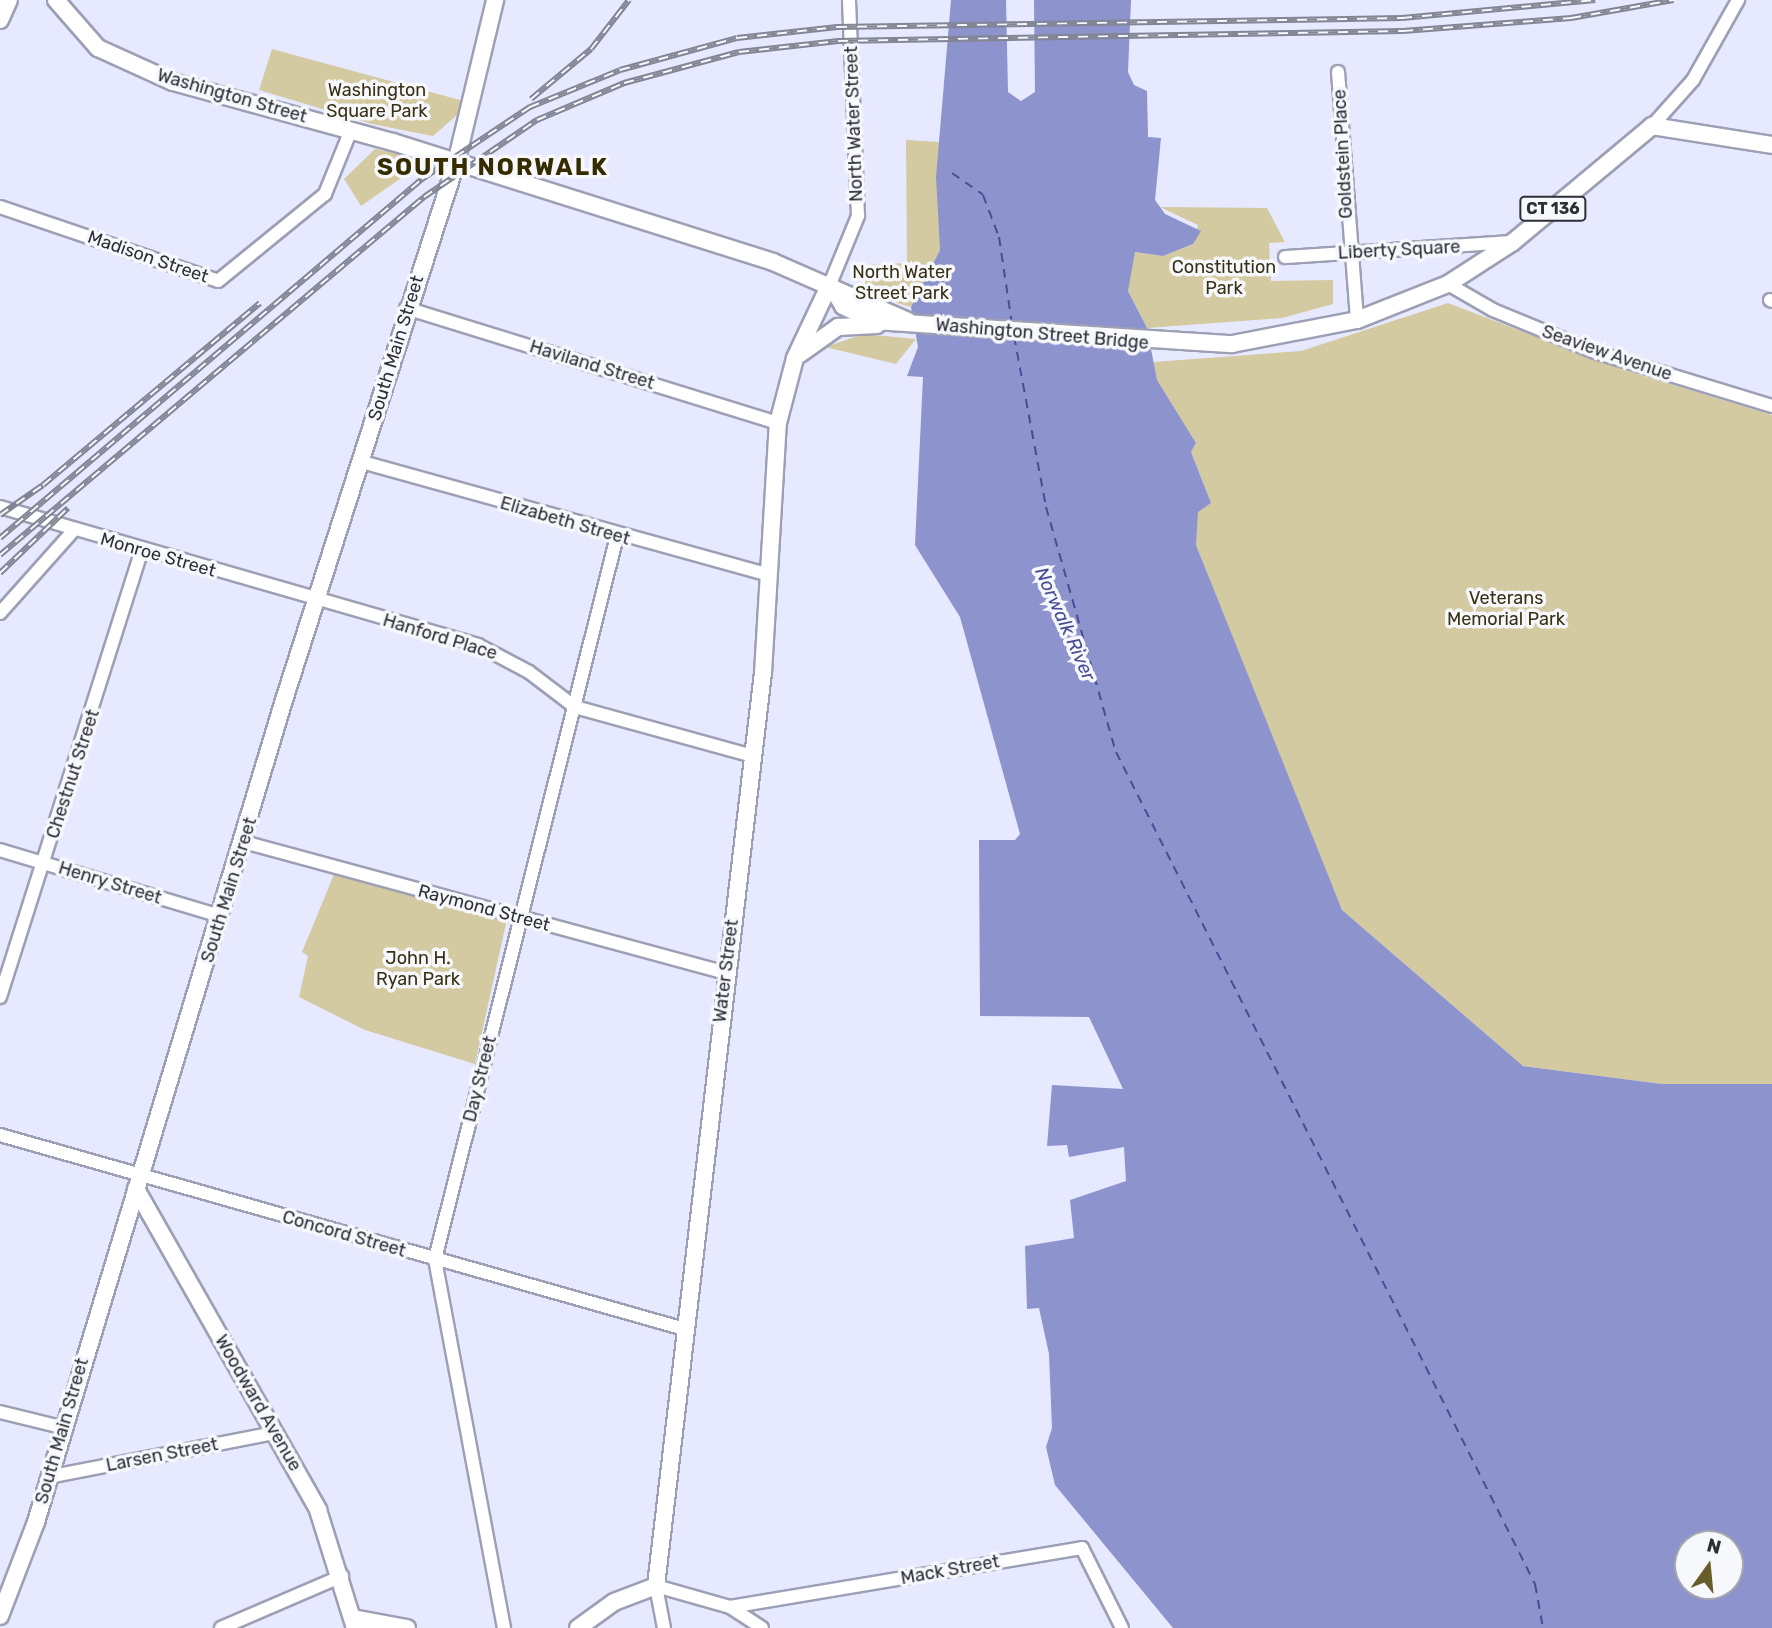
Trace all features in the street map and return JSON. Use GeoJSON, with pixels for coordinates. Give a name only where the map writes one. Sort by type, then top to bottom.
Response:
{"type":"FeatureCollection","features":[{"type":"Feature","properties":{"kind":"main road"},"geometry":{"type":"LineString","coordinates":[[0,20],[9,0]]}},
{"type":"Feature","properties":{"kind":"main road","name":"Washington Street"},"geometry":{"type":"LineString","coordinates":[[56,0],[98,48],[140,69],[351,130],[830,284],[913,324]]}},
{"type":"Feature","properties":{"kind":"main road","name":"South Main Street"},"geometry":{"type":"LineString","coordinates":[[0,1616],[48,1477],[61,1427],[362,462],[406,308],[456,163],[495,0]]}},
{"type":"Feature","properties":{"kind":"main road"},"geometry":{"type":"LineString","coordinates":[[1652,126],[1772,145]]}},
{"type":"Feature","properties":{"kind":"main road","name":"CT 136"},"geometry":{"type":"LineString","coordinates":[[1448,284],[1513,242],[1652,126]]}},
{"type":"Feature","properties":{"kind":"main road"},"geometry":{"type":"LineString","coordinates":[[830,284],[850,310],[892,324]]}},
{"type":"Feature","properties":{"kind":"main road","name":"Water Street"},"geometry":{"type":"LineString","coordinates":[[656,1586],[688,1330],[725,973],[753,757],[769,575],[778,423],[795,358],[830,284]]}},
{"type":"Feature","properties":{"kind":"main road","name":"Liberty Square"},"geometry":{"type":"LineString","coordinates":[[1170,345],[1244,343],[1356,320],[1448,284]]}},
{"type":"Feature","properties":{"kind":"main road","name":"CT 136"},"geometry":{"type":"LineString","coordinates":[[795,358],[838,327],[913,324]]}},
{"type":"Feature","properties":{"kind":"main road","name":"Washington Street Bridge"},"geometry":{"type":"LineString","coordinates":[[913,324],[1170,345]]}},
{"type":"Feature","properties":{"kind":"main road","name":"Woodward Avenue"},"geometry":{"type":"LineString","coordinates":[[138,1183],[318,1510],[342,1576],[354,1623]]}},
{"type":"Feature","properties":{"kind":"main road"},"geometry":{"type":"LineString","coordinates":[[578,1628],[614,1602],[656,1586]]}},
{"type":"Feature","properties":{"kind":"main road"},"geometry":{"type":"LineString","coordinates":[[354,1623],[407,1628]]}},
{"type":"Feature","properties":{"kind":"street","name":"North Water Street"},"geometry":{"type":"LineString","coordinates":[[830,284],[858,216],[849,0]]}},
{"type":"Feature","properties":{"kind":"street"},"geometry":{"type":"LineString","coordinates":[[1652,126],[1693,80],[1738,0]]}},
{"type":"Feature","properties":{"kind":"street","name":"Goldstein Place"},"geometry":{"type":"LineString","coordinates":[[1338,72],[1349,253],[1356,320]]}},
{"type":"Feature","properties":{"kind":"street","name":"Madison Street"},"geometry":{"type":"LineString","coordinates":[[0,208],[218,281],[325,194],[351,130]]}},
{"type":"Feature","properties":{"kind":"street","name":"Liberty Square"},"geometry":{"type":"LineString","coordinates":[[1285,257],[1513,242]]}},
{"type":"Feature","properties":{"kind":"street","name":"Seaview Avenue"},"geometry":{"type":"LineString","coordinates":[[1448,284],[1493,310],[1595,352],[1772,406]]}},
{"type":"Feature","properties":{"kind":"street","name":"Haviland Street"},"geometry":{"type":"LineString","coordinates":[[406,308],[778,423]]}},
{"type":"Feature","properties":{"kind":"street","name":"Elizabeth Street"},"geometry":{"type":"LineString","coordinates":[[362,462],[617,536],[769,575]]}},
{"type":"Feature","properties":{"kind":"street","name":"Monroe Street"},"geometry":{"type":"LineString","coordinates":[[0,507],[317,601]]}},
{"type":"Feature","properties":{"kind":"street"},"geometry":{"type":"LineString","coordinates":[[0,613],[74,530]]}},
{"type":"Feature","properties":{"kind":"street","name":"Day Street"},"geometry":{"type":"LineString","coordinates":[[504,1628],[435,1259],[617,536]]}},
{"type":"Feature","properties":{"kind":"street","name":"Chestnut Street"},"geometry":{"type":"LineString","coordinates":[[0,997],[142,550]]}},
{"type":"Feature","properties":{"kind":"street","name":"Hanford Place"},"geometry":{"type":"LineString","coordinates":[[317,601],[478,645],[529,672],[575,708],[753,757]]}},
{"type":"Feature","properties":{"kind":"street","name":"Raymond Street"},"geometry":{"type":"LineString","coordinates":[[244,842],[725,973]]}},
{"type":"Feature","properties":{"kind":"street","name":"Henry Street"},"geometry":{"type":"LineString","coordinates":[[0,850],[220,916]]}},
{"type":"Feature","properties":{"kind":"street","name":"Concord Street"},"geometry":{"type":"LineString","coordinates":[[0,1135],[138,1183],[435,1259],[688,1330]]}},
{"type":"Feature","properties":{"kind":"street"},"geometry":{"type":"LineString","coordinates":[[0,1412],[61,1427]]}},
{"type":"Feature","properties":{"kind":"street","name":"Larsen Street"},"geometry":{"type":"LineString","coordinates":[[48,1477],[275,1433]]}},
{"type":"Feature","properties":{"kind":"street","name":"Mack Street"},"geometry":{"type":"LineString","coordinates":[[730,1607],[1082,1548],[1122,1628]]}},
{"type":"Feature","properties":{"kind":"street"},"geometry":{"type":"LineString","coordinates":[[220,1628],[342,1576]]}},
{"type":"Feature","properties":{"kind":"street"},"geometry":{"type":"LineString","coordinates":[[664,1628],[656,1586],[730,1607],[762,1628]]}},
{"type":"Feature","properties":{"kind":"green space","name":"Washington Square Park"},"geometry":{"type":"Polygon","coordinates":[[[272,49],[471,103],[433,136],[372,124],[259,90],[272,49]]]}},
{"type":"Feature","properties":{"kind":"green space","name":"North Water Street Park"},"geometry":{"type":"Polygon","coordinates":[[[906,140],[940,142],[940,250],[911,307],[877,297],[859,279],[863,265],[907,263],[906,140]]]}},
{"type":"Feature","properties":{"kind":"green space"},"geometry":{"type":"Polygon","coordinates":[[[375,149],[427,160],[361,206],[344,179],[375,149]]]}},
{"type":"Feature","properties":{"kind":"green space","name":"Constitution Park"},"geometry":{"type":"Polygon","coordinates":[[[1160,207],[1267,208],[1285,242],[1269,243],[1271,281],[1333,280],[1333,304],[1282,318],[1147,328],[1128,291],[1131,261],[1135,252],[1163,256],[1193,244],[1198,225],[1160,207]]]}},
{"type":"Feature","properties":{"kind":"green space","name":"Veterans Memorial Park"},"geometry":{"type":"Polygon","coordinates":[[[1448,303],[1624,370],[1772,415],[1772,1084],[1662,1084],[1523,1066],[1342,910],[1302,816],[1196,545],[1197,512],[1211,503],[1191,452],[1196,443],[1157,380],[1153,362],[1301,351],[1448,303]]]}},
{"type":"Feature","properties":{"kind":"green space"},"geometry":{"type":"Polygon","coordinates":[[[858,336],[916,339],[896,364],[825,347],[858,336]]]}},
{"type":"Feature","properties":{"kind":"green space","name":"John H. Ryan Park"},"geometry":{"type":"Polygon","coordinates":[[[335,872],[507,919],[475,1064],[365,1030],[299,997],[308,956],[302,952],[335,872]]]}},
{"type":"Feature","properties":{"kind":"water","name":"Norwalk River"},"geometry":{"type":"Polygon","coordinates":[[[951,0],[1131,0],[1128,72],[1134,85],[1147,91],[1148,137],[1161,138],[1155,200],[1165,214],[1201,231],[1193,244],[1163,256],[1135,252],[1128,291],[1147,328],[1157,380],[1196,443],[1191,452],[1211,503],[1198,512],[1196,545],[1342,910],[1523,1066],[1662,1084],[1772,1084],[1772,1628],[1173,1628],[1055,1485],[1046,1447],[1052,1428],[1049,1354],[1039,1308],[1027,1309],[1025,1246],[1074,1238],[1070,1200],[1126,1181],[1124,1147],[1069,1157],[1067,1145],[1047,1146],[1052,1085],[1123,1089],[1089,1017],[980,1016],[979,840],[1015,840],[1020,834],[960,617],[915,545],[923,377],[907,376],[918,347],[911,307],[940,250],[936,177],[951,0]]]}},
{"type":"Feature","properties":{"kind":"pier"},"geometry":{"type":"Polygon","coordinates":[[[1006,0],[1034,0],[1035,92],[1021,101],[1008,92],[1006,0]]]}},
{"type":"Feature","properties":{"kind":"ferry route"},"geometry":{"type":"LineString","coordinates":[[952,173],[983,195],[999,237],[1012,324]]}},
{"type":"Feature","properties":{"kind":"ferry route"},"geometry":{"type":"LineString","coordinates":[[1014,336],[1046,507],[1116,752],[1535,1584],[1543,1628]]}},
{"type":"Feature","properties":{"kind":"railway"},"geometry":{"type":"LineString","coordinates":[[531,99],[591,49],[629,0]]}},
{"type":"Feature","properties":{"kind":"railway"},"geometry":{"type":"LineString","coordinates":[[0,538],[422,179],[530,107],[620,70],[737,38],[837,27],[1402,18],[1595,0]]}},
{"type":"Feature","properties":{"kind":"railway"},"geometry":{"type":"LineString","coordinates":[[0,555],[424,197],[537,120],[624,83],[739,52],[838,41],[1403,31],[1571,18],[1673,0]]}},
{"type":"Feature","properties":{"kind":"railway"},"geometry":{"type":"LineString","coordinates":[[0,515],[43,485],[260,303]]}},
{"type":"Feature","properties":{"kind":"railway"},"geometry":{"type":"LineString","coordinates":[[0,573],[68,508]]}},
{"type":"Feature","properties":{"kind":"district","name":"SOUTH NORWALK"},"geometry":{"type":"Point","coordinates":[493,168]}}]}
